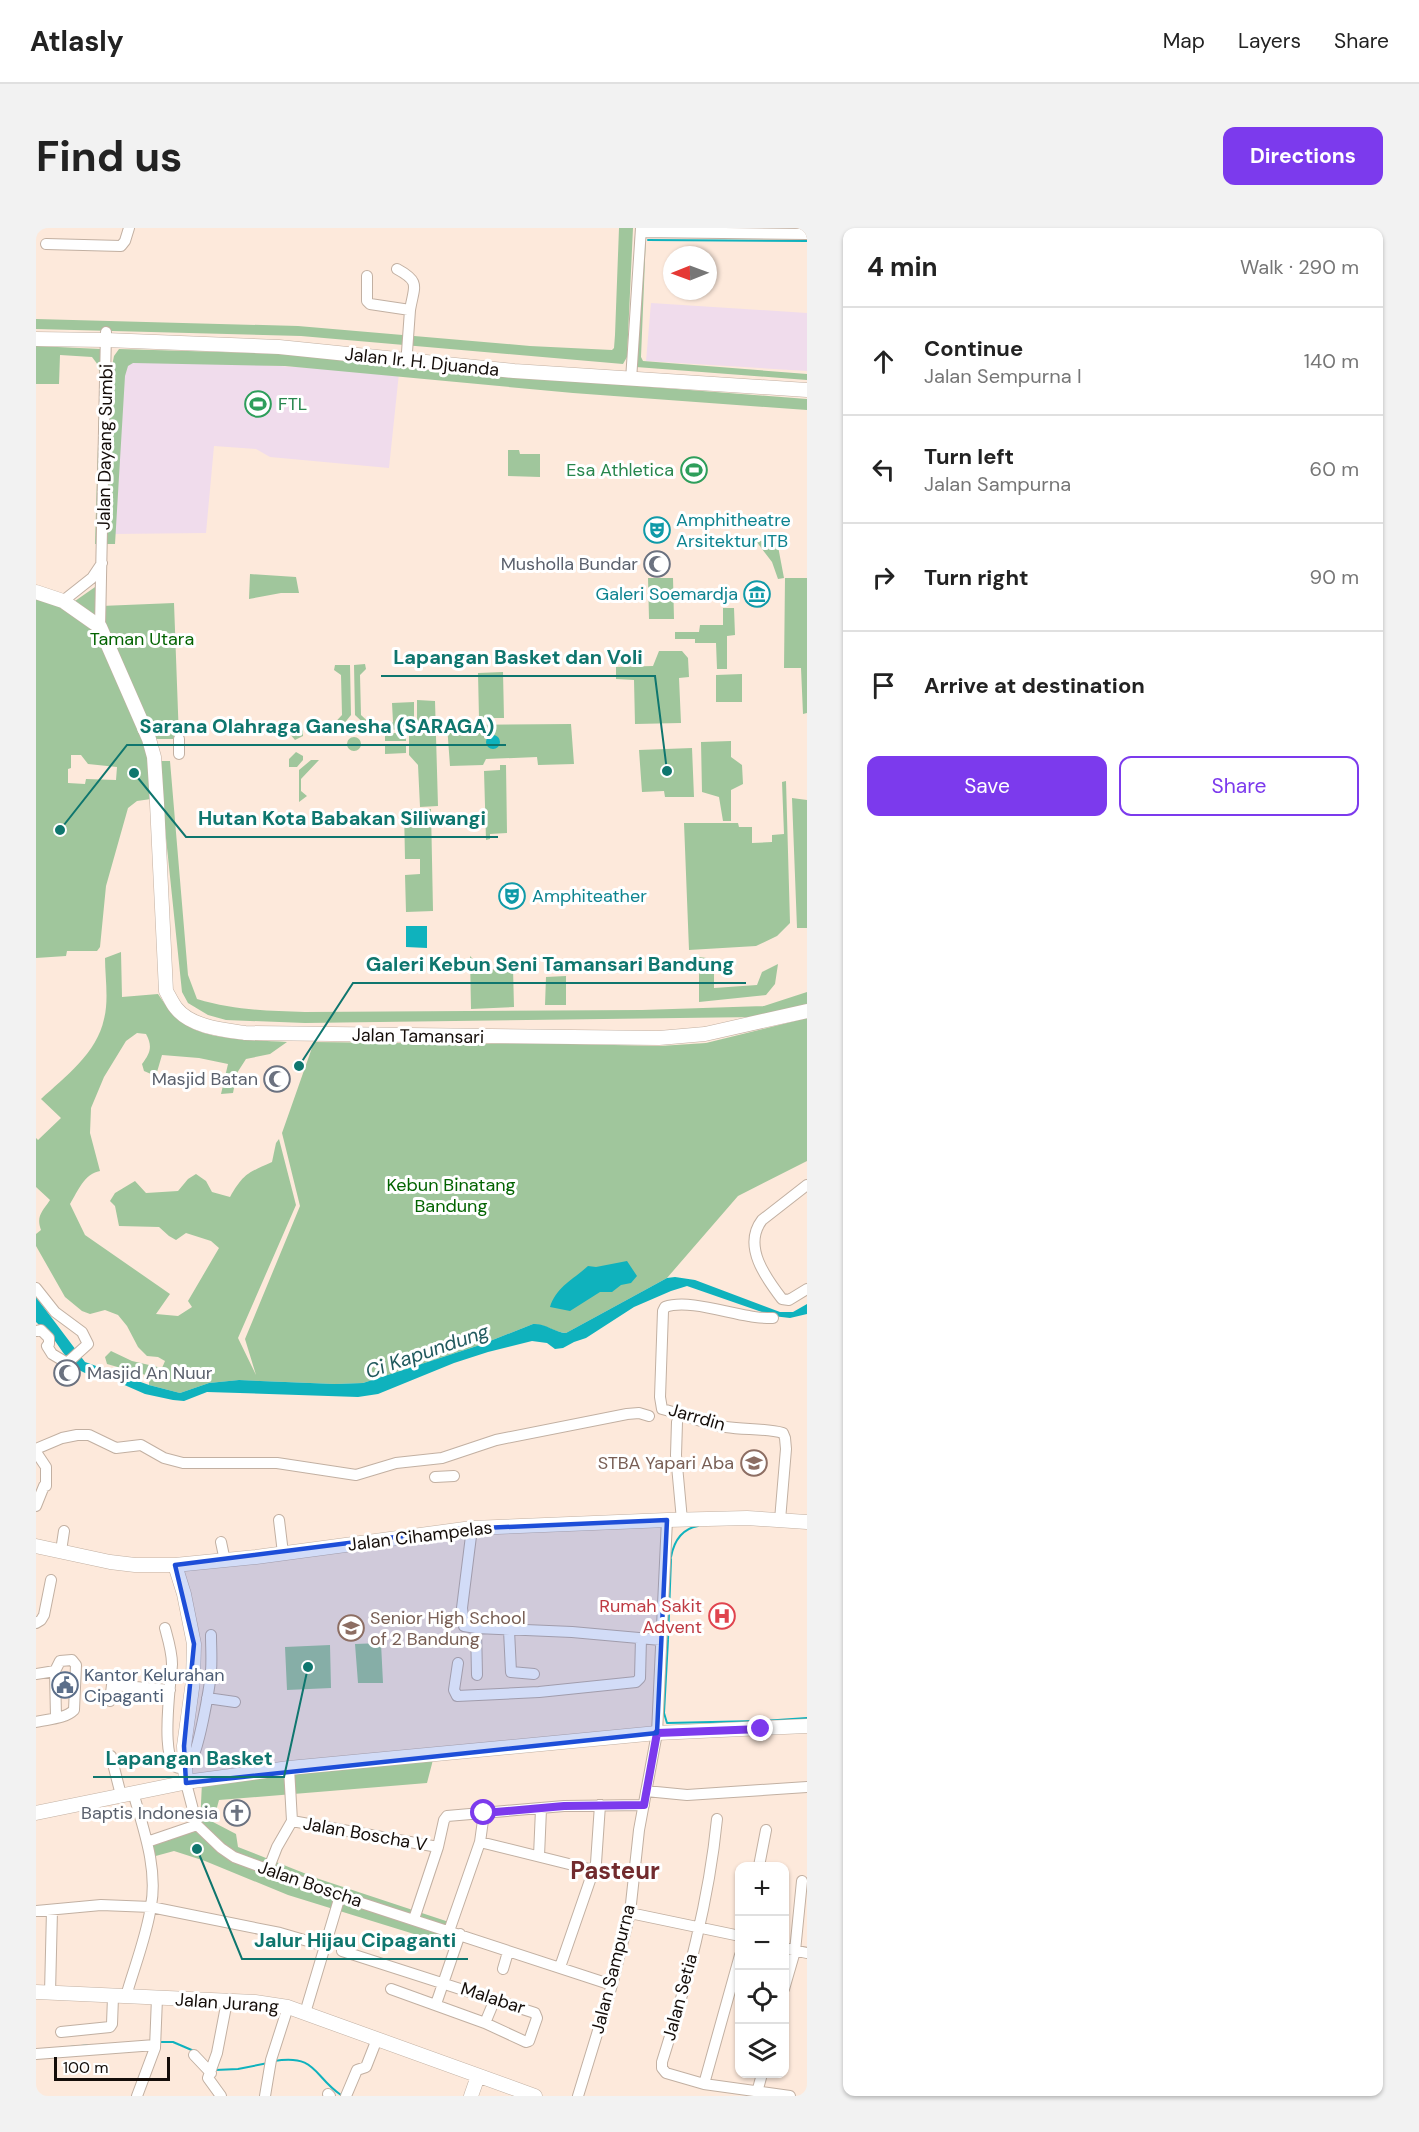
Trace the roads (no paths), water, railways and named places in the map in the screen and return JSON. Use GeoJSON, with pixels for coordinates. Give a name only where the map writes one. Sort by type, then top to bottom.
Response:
{"type":"FeatureCollection","features":[{"type":"Feature","properties":{"kind":"main road","name":"Jalan Ir. H. Djuanda"},"geometry":{"type":"LineString","coordinates":[[36,331],[189,343],[316,346]]}},
{"type":"Feature","properties":{"kind":"main road","name":"Jalan Ir. H. Djuanda"},"geometry":{"type":"LineString","coordinates":[[36,339],[106,336],[222,336],[514,367],[807,390]]}},
{"type":"Feature","properties":{"kind":"main road","name":"Jalan Ir. H. Djuanda"},"geometry":{"type":"LineString","coordinates":[[346,350],[407,352],[514,367]]}},
{"type":"Feature","properties":{"kind":"main road","name":"Jalan Ir. H. Djuanda"},"geometry":{"type":"LineString","coordinates":[[631,376],[807,382]]}},
{"type":"Feature","properties":{"kind":"main road"},"geometry":{"type":"LineString","coordinates":[[36,592],[63,601],[100,627]]}},
{"type":"Feature","properties":{"kind":"main road","name":"Jalan Tamansari"},"geometry":{"type":"LineString","coordinates":[[100,627],[153,752],[158,803],[166,991],[176,1008],[186,1017],[215,1028],[245,1033],[659,1038],[705,1034],[807,1011]]}},
{"type":"Feature","properties":{"kind":"main road","name":"Jalan Cihampelas"},"geometry":{"type":"LineString","coordinates":[[36,1546],[110,1562],[135,1565],[175,1565],[225,1561],[472,1528],[667,1520],[807,1522]]}},
{"type":"Feature","properties":{"kind":"main road"},"geometry":{"type":"LineString","coordinates":[[175,1565],[184,1594],[194,1644],[193,1681],[186,1729],[184,1767],[186,1783]]}},
{"type":"Feature","properties":{"kind":"main road"},"geometry":{"type":"LineString","coordinates":[[36,1813],[127,1793],[289,1768],[657,1733],[807,1726]]}},
{"type":"Feature","properties":{"kind":"main road","name":"Jalan Jurang"},"geometry":{"type":"LineString","coordinates":[[43,1993],[227,2001],[288,2007],[535,2096]]}},
{"type":"Feature","properties":{"kind":"main road"},"geometry":{"type":"LineString","coordinates":[[471,2096],[478,2076]]}},
{"type":"Feature","properties":{"kind":"street"},"geometry":{"type":"LineString","coordinates":[[46,244],[121,246],[129,228]]}},
{"type":"Feature","properties":{"kind":"street"},"geometry":{"type":"LineString","coordinates":[[631,376],[641,230],[807,234]]}},
{"type":"Feature","properties":{"kind":"street"},"geometry":{"type":"LineString","coordinates":[[397,269],[410,276],[414,283],[407,352]]}},
{"type":"Feature","properties":{"kind":"street"},"geometry":{"type":"LineString","coordinates":[[367,276],[367,301],[370,304],[410,310]]}},
{"type":"Feature","properties":{"kind":"street","name":"Jalan Dayang Sumbi"},"geometry":{"type":"LineString","coordinates":[[100,627],[106,336]]}},
{"type":"Feature","properties":{"kind":"street"},"geometry":{"type":"LineString","coordinates":[[63,601],[92,578],[102,562]]}},
{"type":"Feature","properties":{"kind":"street"},"geometry":{"type":"LineString","coordinates":[[179,739],[179,754]]}},
{"type":"Feature","properties":{"kind":"street"},"geometry":{"type":"LineString","coordinates":[[807,1185],[762,1220],[757,1227],[755,1245],[760,1266],[782,1299],[789,1300],[807,1289]]}},
{"type":"Feature","properties":{"kind":"street"},"geometry":{"type":"LineString","coordinates":[[36,1288],[55,1312],[82,1332],[88,1344],[68,1362],[60,1360],[47,1346],[49,1338],[41,1330],[36,1331]]}},
{"type":"Feature","properties":{"kind":"street","name":"Jarrdin"},"geometry":{"type":"LineString","coordinates":[[773,1318],[749,1316],[718,1308],[675,1305],[665,1307],[660,1398],[663,1410],[684,1417],[725,1427],[783,1433],[786,1449],[780,1520]]}},
{"type":"Feature","properties":{"kind":"street"},"geometry":{"type":"LineString","coordinates":[[36,1506],[46,1486],[46,1467],[36,1451],[62,1438],[77,1435],[89,1435],[116,1448],[141,1445],[164,1458],[183,1462],[277,1463],[356,1475],[396,1463],[442,1458],[496,1440],[564,1426],[627,1414],[639,1413],[649,1416]]}},
{"type":"Feature","properties":{"kind":"street"},"geometry":{"type":"LineString","coordinates":[[677,1422],[676,1455],[682,1520]]}},
{"type":"Feature","properties":{"kind":"street"},"geometry":{"type":"LineString","coordinates":[[442,1458],[444,1476]]}},
{"type":"Feature","properties":{"kind":"street"},"geometry":{"type":"LineString","coordinates":[[279,1520],[283,1553]]}},
{"type":"Feature","properties":{"kind":"street","name":"Jalan Sampurna"},"geometry":{"type":"LineString","coordinates":[[578,2096],[612,1985],[630,1913],[641,1805],[646,1791],[657,1733],[667,1520]]}},
{"type":"Feature","properties":{"kind":"street"},"geometry":{"type":"LineString","coordinates":[[472,1528],[462,1608],[464,1626],[661,1640]]}},
{"type":"Feature","properties":{"kind":"street"},"geometry":{"type":"LineString","coordinates":[[61,1551],[64,1532]]}},
{"type":"Feature","properties":{"kind":"street"},"geometry":{"type":"LineString","coordinates":[[221,1542],[225,1561]]}},
{"type":"Feature","properties":{"kind":"street"},"geometry":{"type":"LineString","coordinates":[[36,1623],[44,1615],[51,1580]]}},
{"type":"Feature","properties":{"kind":"street"},"geometry":{"type":"LineString","coordinates":[[165,1628],[172,1661],[166,1740],[169,1756],[176,1765],[184,1767],[192,1761],[195,1754],[207,1698],[211,1673],[211,1635]]}},
{"type":"Feature","properties":{"kind":"street"},"geometry":{"type":"LineString","coordinates":[[476,1628],[477,1675]]}},
{"type":"Feature","properties":{"kind":"street"},"geometry":{"type":"LineString","coordinates":[[509,1630],[511,1672],[534,1674]]}},
{"type":"Feature","properties":{"kind":"street"},"geometry":{"type":"LineString","coordinates":[[458,1663],[454,1693],[457,1696],[539,1692],[636,1682],[640,1678],[641,1638]]}},
{"type":"Feature","properties":{"kind":"street"},"geometry":{"type":"LineString","coordinates":[[36,1722],[56,1718],[70,1714],[75,1710],[76,1665],[72,1660],[62,1660],[55,1671],[56,1718]]}},
{"type":"Feature","properties":{"kind":"street"},"geometry":{"type":"LineString","coordinates":[[36,1674],[55,1671]]}},
{"type":"Feature","properties":{"kind":"street"},"geometry":{"type":"LineString","coordinates":[[110,1701],[112,1685],[170,1690]]}},
{"type":"Feature","properties":{"kind":"street"},"geometry":{"type":"LineString","coordinates":[[207,1698],[235,1702]]}},
{"type":"Feature","properties":{"kind":"street"},"geometry":{"type":"LineString","coordinates":[[61,2032],[110,2027],[151,1906],[153,1881],[147,1842],[111,1756]]}},
{"type":"Feature","properties":{"kind":"street"},"geometry":{"type":"LineString","coordinates":[[268,1870],[277,1847],[292,1821],[289,1768]]}},
{"type":"Feature","properties":{"kind":"street"},"geometry":{"type":"LineString","coordinates":[[147,1842],[197,1825],[186,1783]]}},
{"type":"Feature","properties":{"kind":"street"},"geometry":{"type":"LineString","coordinates":[[646,1791],[687,1795],[807,1786]]}},
{"type":"Feature","properties":{"kind":"street"},"geometry":{"type":"LineString","coordinates":[[560,1967],[596,1863],[600,1805]]}},
{"type":"Feature","properties":{"kind":"street"},"geometry":{"type":"LineString","coordinates":[[414,1919],[447,1816],[600,1805],[641,1805]]}},
{"type":"Feature","properties":{"kind":"street"},"geometry":{"type":"LineString","coordinates":[[539,1856],[541,1809]]}},
{"type":"Feature","properties":{"kind":"street"},"geometry":{"type":"LineString","coordinates":[[436,2004],[444,1982],[480,1842],[484,1813]]}},
{"type":"Feature","properties":{"kind":"street","name":"Jalan Setia"},"geometry":{"type":"LineString","coordinates":[[704,2084],[666,2073],[662,2068],[662,2062],[699,1926],[713,1861],[717,1819]]}},
{"type":"Feature","properties":{"kind":"street","name":"Jalan Boscha V"},"geometry":{"type":"LineString","coordinates":[[292,1821],[438,1846]]}},
{"type":"Feature","properties":{"kind":"street","name":"Jalan Boscha"},"geometry":{"type":"LineString","coordinates":[[197,1825],[234,1857],[340,1896],[612,1985]]}},
{"type":"Feature","properties":{"kind":"street"},"geometry":{"type":"LineString","coordinates":[[760,1862],[766,1830]]}},
{"type":"Feature","properties":{"kind":"street"},"geometry":{"type":"LineString","coordinates":[[480,1842],[593,1870]]}},
{"type":"Feature","properties":{"kind":"street"},"geometry":{"type":"LineString","coordinates":[[787,1970],[802,1881]]}},
{"type":"Feature","properties":{"kind":"street"},"geometry":{"type":"LineString","coordinates":[[305,2013],[340,1896]]}},
{"type":"Feature","properties":{"kind":"street"},"geometry":{"type":"LineString","coordinates":[[36,1911],[100,1905],[151,1906],[280,1933],[325,1946]]}},
{"type":"Feature","properties":{"kind":"street"},"geometry":{"type":"LineString","coordinates":[[43,1993],[52,1910]]}},
{"type":"Feature","properties":{"kind":"street"},"geometry":{"type":"LineString","coordinates":[[630,1913],[735,1935]]}},
{"type":"Feature","properties":{"kind":"street"},"geometry":{"type":"LineString","coordinates":[[790,1949],[807,1953]]}},
{"type":"Feature","properties":{"kind":"street","name":"Malabar"},"geometry":{"type":"LineString","coordinates":[[342,1951],[495,1999],[535,2013],[537,2018],[528,2042],[485,2023]]}},
{"type":"Feature","properties":{"kind":"street"},"geometry":{"type":"LineString","coordinates":[[503,1970],[508,1952]]}},
{"type":"Feature","properties":{"kind":"street"},"geometry":{"type":"LineString","coordinates":[[736,1970],[704,2084],[757,2094],[790,2096]]}},
{"type":"Feature","properties":{"kind":"street"},"geometry":{"type":"LineString","coordinates":[[391,1989],[485,2023],[495,1999]]}},
{"type":"Feature","properties":{"kind":"street"},"geometry":{"type":"LineString","coordinates":[[137,2096],[155,2045],[157,1998]]}},
{"type":"Feature","properties":{"kind":"street"},"geometry":{"type":"LineString","coordinates":[[221,2096],[208,2078],[217,2054],[227,2001]]}},
{"type":"Feature","properties":{"kind":"street"},"geometry":{"type":"LineString","coordinates":[[266,2096],[271,2060],[288,2007]]}},
{"type":"Feature","properties":{"kind":"street"},"geometry":{"type":"LineString","coordinates":[[346,2096],[357,2070],[366,2067],[377,2039]]}},
{"type":"Feature","properties":{"kind":"street"},"geometry":{"type":"LineString","coordinates":[[36,2054],[155,2045]]}},
{"type":"Feature","properties":{"kind":"street"},"geometry":{"type":"LineString","coordinates":[[194,2055],[211,2073]]}},
{"type":"Feature","properties":{"kind":"street"},"geometry":{"type":"LineString","coordinates":[[757,2094],[761,2078]]}},
{"type":"Feature","properties":{"kind":"water"},"geometry":{"type":"Polygon","coordinates":[[[493,735],[498,737],[500,742],[498,747],[493,749],[488,747],[486,742],[488,737],[493,735]]]}},
{"type":"Feature","properties":{"kind":"water"},"geometry":{"type":"Polygon","coordinates":[[[406,926],[427,926],[427,948],[406,947],[406,926]]]}},
{"type":"Feature","properties":{"kind":"water"},"geometry":{"type":"Polygon","coordinates":[[[627,1261],[637,1276],[631,1283],[621,1285],[612,1292],[600,1292],[570,1311],[550,1307],[556,1294],[588,1266],[596,1267],[627,1261]]]}},
{"type":"Feature","properties":{"kind":"water"},"geometry":{"type":"Polygon","coordinates":[[[667,1278],[695,1280],[780,1312],[793,1312],[807,1304],[807,1314],[790,1318],[773,1316],[687,1286],[634,1307],[586,1338],[563,1348],[555,1349],[547,1343],[532,1341],[454,1363],[378,1394],[358,1397],[207,1392],[184,1401],[145,1394],[104,1376],[85,1373],[73,1367],[53,1338],[36,1322],[36,1297],[85,1362],[149,1385],[180,1393],[209,1383],[239,1380],[363,1383],[480,1345],[533,1324],[566,1333],[667,1278]]]}},
{"type":"Feature","properties":{"kind":"waterway"},"geometry":{"type":"LineString","coordinates":[[648,240],[807,241]]}},
{"type":"Feature","properties":{"kind":"waterway"},"geometry":{"type":"LineString","coordinates":[[671,1557],[679,1537],[687,1530],[698,1526]]}},
{"type":"Feature","properties":{"kind":"waterway"},"geometry":{"type":"LineString","coordinates":[[668,1639],[671,1559]]}},
{"type":"Feature","properties":{"kind":"waterway"},"geometry":{"type":"LineString","coordinates":[[668,1640],[664,1713],[667,1723],[757,1721]]}},
{"type":"Feature","properties":{"kind":"waterway"},"geometry":{"type":"LineString","coordinates":[[763,1721],[807,1718]]}},
{"type":"Feature","properties":{"kind":"waterway"},"geometry":{"type":"LineString","coordinates":[[160,2042],[173,2042],[194,2051]]}},
{"type":"Feature","properties":{"kind":"waterway"},"geometry":{"type":"LineString","coordinates":[[59,2048],[92,2045]]}},
{"type":"Feature","properties":{"kind":"waterway"},"geometry":{"type":"LineString","coordinates":[[274,2061],[288,2060],[307,2064],[341,2095]]}},
{"type":"Feature","properties":{"kind":"waterway"},"geometry":{"type":"LineString","coordinates":[[215,2070],[238,2069],[268,2063]]}},
{"type":"Feature","properties":{"kind":"place","name":"FTL"},"geometry":{"type":"Point","coordinates":[258,404]}},
{"type":"Feature","properties":{"kind":"place","name":"Esa Athletica"},"geometry":{"type":"Point","coordinates":[694,470]}},
{"type":"Feature","properties":{"kind":"place","name":"Amphitheatre Arsitektur ITB"},"geometry":{"type":"Point","coordinates":[657,530]}},
{"type":"Feature","properties":{"kind":"place","name":"Musholla Bundar"},"geometry":{"type":"Point","coordinates":[657,564]}},
{"type":"Feature","properties":{"kind":"place","name":"Galeri Soemardja"},"geometry":{"type":"Point","coordinates":[757,594]}},
{"type":"Feature","properties":{"kind":"place","name":"Lapangan Basket dan Voli"},"geometry":{"type":"Point","coordinates":[667,771]}},
{"type":"Feature","properties":{"kind":"place","name":"Hutan Kota Babakan Siliwangi"},"geometry":{"type":"Point","coordinates":[134,773]}},
{"type":"Feature","properties":{"kind":"place","name":"Sarana Olahraga Ganesha (SARAGA)"},"geometry":{"type":"Point","coordinates":[60,830]}},
{"type":"Feature","properties":{"kind":"place","name":"Amphiteather"},"geometry":{"type":"Point","coordinates":[512,896]}},
{"type":"Feature","properties":{"kind":"place","name":"Galeri Kebun Seni Tamansari Bandung"},"geometry":{"type":"Point","coordinates":[299,1066]}},
{"type":"Feature","properties":{"kind":"place","name":"Masjid Batan"},"geometry":{"type":"Point","coordinates":[277,1079]}},
{"type":"Feature","properties":{"kind":"place","name":"Masjid An Nuur"},"geometry":{"type":"Point","coordinates":[67,1373]}},
{"type":"Feature","properties":{"kind":"place","name":"STBA Yapari Aba"},"geometry":{"type":"Point","coordinates":[754,1463]}},
{"type":"Feature","properties":{"kind":"place","name":"Rumah Sakit Advent"},"geometry":{"type":"Point","coordinates":[722,1616]}},
{"type":"Feature","properties":{"kind":"place","name":"Senior High School of 2 Bandung"},"geometry":{"type":"Point","coordinates":[351,1628]}},
{"type":"Feature","properties":{"kind":"place","name":"Lapangan Basket"},"geometry":{"type":"Point","coordinates":[308,1667]}},
{"type":"Feature","properties":{"kind":"place","name":"Kantor Kelurahan Cipaganti"},"geometry":{"type":"Point","coordinates":[65,1685]}},
{"type":"Feature","properties":{"kind":"place","name":"Baptis Indonesia"},"geometry":{"type":"Point","coordinates":[237,1813]}},
{"type":"Feature","properties":{"kind":"place","name":"Jalur Hijau Cipaganti"},"geometry":{"type":"Point","coordinates":[197,1849]}},
{"type":"Feature","properties":{"kind":"district","name":"Pasteur"},"geometry":{"type":"Point","coordinates":[615,1871]}},
{"type":"Feature","properties":{"kind":"park label","name":"Taman Utara"},"geometry":{"type":"Point","coordinates":[142,639]}},
{"type":"Feature","properties":{"kind":"park label","name":"Kebun Binatang Bandung"},"geometry":{"type":"Point","coordinates":[451,1195]}},
{"type":"Feature","properties":{"kind":"water label","name":"Ci Kapundung"},"geometry":{"type":"Point","coordinates":[427,1351]}}]}
